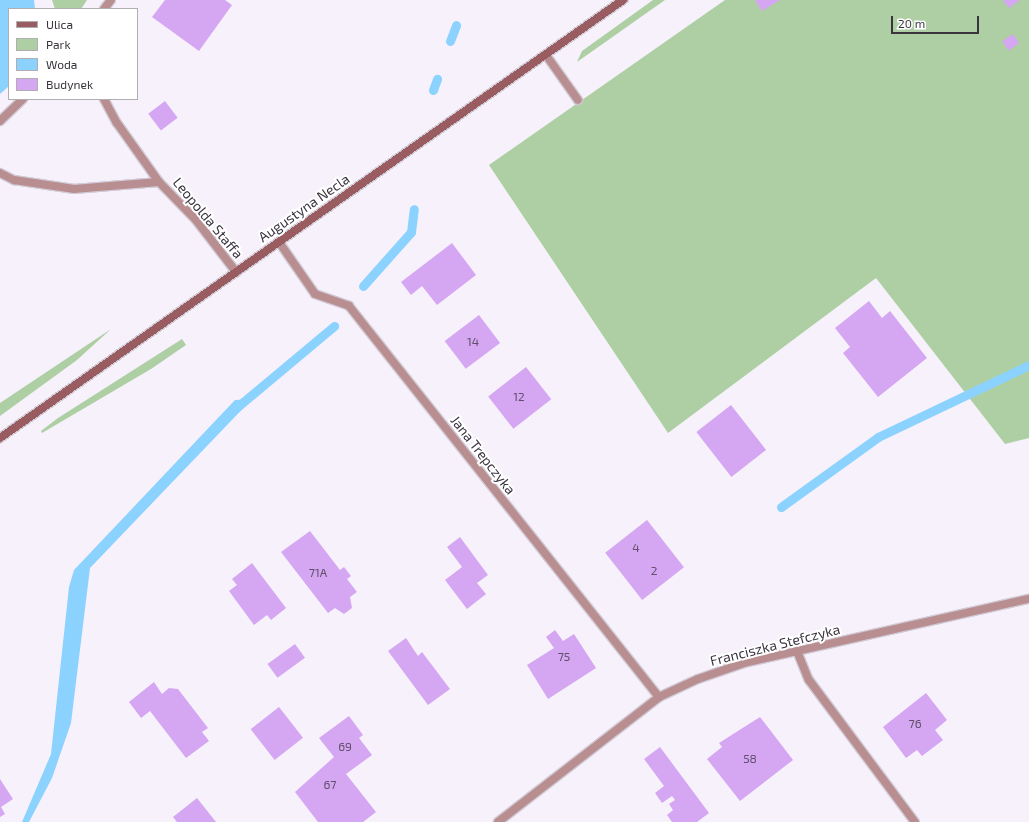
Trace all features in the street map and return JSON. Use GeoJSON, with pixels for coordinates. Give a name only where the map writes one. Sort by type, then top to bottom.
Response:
{"type":"FeatureCollection","features":[{"type":"Feature","properties":{"kind":"main road","name":"Augustyna Necla"},"geometry":{"type":"LineString","coordinates":[[0,438],[623,0]]}},
{"type":"Feature","properties":{"kind":"street"},"geometry":{"type":"LineString","coordinates":[[105,8],[111,0]]}},
{"type":"Feature","properties":{"kind":"street"},"geometry":{"type":"LineString","coordinates":[[546,54],[578,100]]}},
{"type":"Feature","properties":{"kind":"street"},"geometry":{"type":"LineString","coordinates":[[0,122],[22,100]]}},
{"type":"Feature","properties":{"kind":"street","name":"Leopolda Staffa"},"geometry":{"type":"LineString","coordinates":[[105,100],[117,123],[159,182],[196,220],[236,272]]}},
{"type":"Feature","properties":{"kind":"street","name":"Leopolda Staffa"},"geometry":{"type":"LineString","coordinates":[[0,173],[14,180],[74,189],[159,182]]}},
{"type":"Feature","properties":{"kind":"street","name":"Jana Trepczyka"},"geometry":{"type":"LineString","coordinates":[[278,242],[315,294],[349,306],[659,698]]}},
{"type":"Feature","properties":{"kind":"street","name":"Franciszka Stefczyka"},"geometry":{"type":"LineString","coordinates":[[498,822],[659,698],[698,679],[797,651],[1029,599]]}},
{"type":"Feature","properties":{"kind":"street"},"geometry":{"type":"LineString","coordinates":[[797,651],[809,680],[915,822]]}},
{"type":"Feature","properties":{"kind":"green space"},"geometry":{"type":"Polygon","coordinates":[[[52,0],[87,0],[82,8],[55,8],[52,0]]]}},
{"type":"Feature","properties":{"kind":"green space"},"geometry":{"type":"Polygon","coordinates":[[[653,0],[665,0],[577,62],[582,51],[653,0]]]}},
{"type":"Feature","properties":{"kind":"green space"},"geometry":{"type":"Polygon","coordinates":[[[725,0],[1029,0],[1029,438],[1005,444],[876,278],[668,433],[489,165],[725,0]]]}},
{"type":"Feature","properties":{"kind":"green space"},"geometry":{"type":"Polygon","coordinates":[[[111,329],[77,360],[0,416],[0,403],[111,329]]]}},
{"type":"Feature","properties":{"kind":"green space"},"geometry":{"type":"Polygon","coordinates":[[[182,339],[186,345],[151,369],[42,433],[41,431],[58,418],[182,339]]]}},
{"type":"Feature","properties":{"kind":"water"},"geometry":{"type":"Polygon","coordinates":[[[0,0],[34,0],[35,8],[8,8],[8,87],[0,94],[0,0]]]}},
{"type":"Feature","properties":{"kind":"water"},"geometry":{"type":"Polygon","coordinates":[[[252,399],[90,568],[71,723],[52,778],[29,822],[22,822],[51,754],[69,587],[74,570],[235,400],[252,399]]]}},
{"type":"Feature","properties":{"kind":"building"},"geometry":{"type":"Polygon","coordinates":[[[165,0],[225,0],[232,5],[199,51],[152,17],[165,0]]]}},
{"type":"Feature","properties":{"kind":"building"},"geometry":{"type":"Polygon","coordinates":[[[755,0],[780,0],[762,11],[755,0]]]}},
{"type":"Feature","properties":{"kind":"building"},"geometry":{"type":"Polygon","coordinates":[[[1003,0],[1020,0],[1009,8],[1003,0]]]}},
{"type":"Feature","properties":{"kind":"building"},"geometry":{"type":"Polygon","coordinates":[[[1013,34],[1019,43],[1008,50],[1002,41],[1013,34]]]}},
{"type":"Feature","properties":{"kind":"building"},"geometry":{"type":"Polygon","coordinates":[[[165,101],[178,118],[161,130],[148,114],[165,101]]]}},
{"type":"Feature","properties":{"kind":"building"},"geometry":{"type":"Polygon","coordinates":[[[452,243],[476,275],[437,305],[422,286],[411,295],[401,282],[452,243]]]}},
{"type":"Feature","properties":{"kind":"building"},"geometry":{"type":"Polygon","coordinates":[[[869,301],[882,318],[890,311],[927,358],[878,397],[843,353],[850,347],[835,328],[869,301]]]}},
{"type":"Feature","properties":{"kind":"building"},"geometry":{"type":"Polygon","coordinates":[[[479,315],[500,343],[466,369],[445,341],[479,315]]]}},
{"type":"Feature","properties":{"kind":"building"},"geometry":{"type":"Polygon","coordinates":[[[526,367],[551,399],[513,429],[488,397],[526,367]]]}},
{"type":"Feature","properties":{"kind":"building"},"geometry":{"type":"Polygon","coordinates":[[[731,405],[766,450],[731,477],[696,432],[731,405]]]}},
{"type":"Feature","properties":{"kind":"building"},"geometry":{"type":"Polygon","coordinates":[[[647,520],[684,567],[642,600],[605,553],[647,520]]]}},
{"type":"Feature","properties":{"kind":"building"},"geometry":{"type":"Polygon","coordinates":[[[310,531],[340,570],[344,567],[351,576],[347,579],[357,592],[350,597],[352,608],[344,614],[335,608],[328,613],[281,552],[310,531]]]}},
{"type":"Feature","properties":{"kind":"building"},"geometry":{"type":"Polygon","coordinates":[[[460,537],[488,575],[477,583],[486,594],[467,609],[445,580],[462,567],[447,547],[460,537]]]}},
{"type":"Feature","properties":{"kind":"building"},"geometry":{"type":"Polygon","coordinates":[[[252,563],[286,608],[271,620],[267,615],[254,625],[229,591],[237,585],[232,579],[252,563]]]}},
{"type":"Feature","properties":{"kind":"building"},"geometry":{"type":"Polygon","coordinates":[[[555,630],[563,641],[574,634],[596,668],[548,699],[527,665],[554,648],[546,637],[555,630]]]}},
{"type":"Feature","properties":{"kind":"building"},"geometry":{"type":"Polygon","coordinates":[[[406,638],[418,656],[422,652],[450,689],[428,705],[388,651],[406,638]]]}},
{"type":"Feature","properties":{"kind":"building"},"geometry":{"type":"Polygon","coordinates":[[[295,644],[305,658],[277,678],[267,664],[295,644]]]}},
{"type":"Feature","properties":{"kind":"building"},"geometry":{"type":"Polygon","coordinates":[[[154,682],[162,694],[169,688],[178,689],[208,728],[202,732],[209,741],[186,758],[150,711],[141,718],[129,702],[154,682]]]}},
{"type":"Feature","properties":{"kind":"building"},"geometry":{"type":"Polygon","coordinates":[[[926,693],[947,720],[935,730],[943,740],[922,756],[917,750],[906,758],[883,727],[926,693]]]}},
{"type":"Feature","properties":{"kind":"building"},"geometry":{"type":"Polygon","coordinates":[[[279,707],[303,738],[275,760],[251,729],[279,707]]]}},
{"type":"Feature","properties":{"kind":"building"},"geometry":{"type":"Polygon","coordinates":[[[349,716],[363,735],[359,738],[372,755],[346,774],[376,812],[363,822],[318,822],[295,792],[334,757],[319,738],[349,716]]]}},
{"type":"Feature","properties":{"kind":"building"},"geometry":{"type":"Polygon","coordinates":[[[760,717],[793,760],[740,801],[707,759],[722,747],[719,743],[760,717]]]}},
{"type":"Feature","properties":{"kind":"building"},"geometry":{"type":"Polygon","coordinates":[[[660,747],[709,813],[697,822],[672,822],[667,815],[673,810],[669,804],[675,800],[672,796],[662,803],[655,793],[664,786],[644,759],[660,747]]]}},
{"type":"Feature","properties":{"kind":"building"},"geometry":{"type":"Polygon","coordinates":[[[0,779],[13,799],[1,807],[5,814],[0,817],[0,779]]]}},
{"type":"Feature","properties":{"kind":"building"},"geometry":{"type":"Polygon","coordinates":[[[197,798],[216,822],[177,822],[173,817],[197,798]]]}},
{"type":"Feature","properties":{"kind":"waterway"},"geometry":{"type":"LineString","coordinates":[[450,41],[456,25]]}},
{"type":"Feature","properties":{"kind":"waterway"},"geometry":{"type":"LineString","coordinates":[[433,90],[437,79]]}},
{"type":"Feature","properties":{"kind":"waterway"},"geometry":{"type":"LineString","coordinates":[[363,286],[411,232],[414,209]]}},
{"type":"Feature","properties":{"kind":"waterway"},"geometry":{"type":"LineString","coordinates":[[236,408],[334,326]]}},
{"type":"Feature","properties":{"kind":"waterway"},"geometry":{"type":"LineString","coordinates":[[781,507],[878,437],[1029,365]]}}]}
